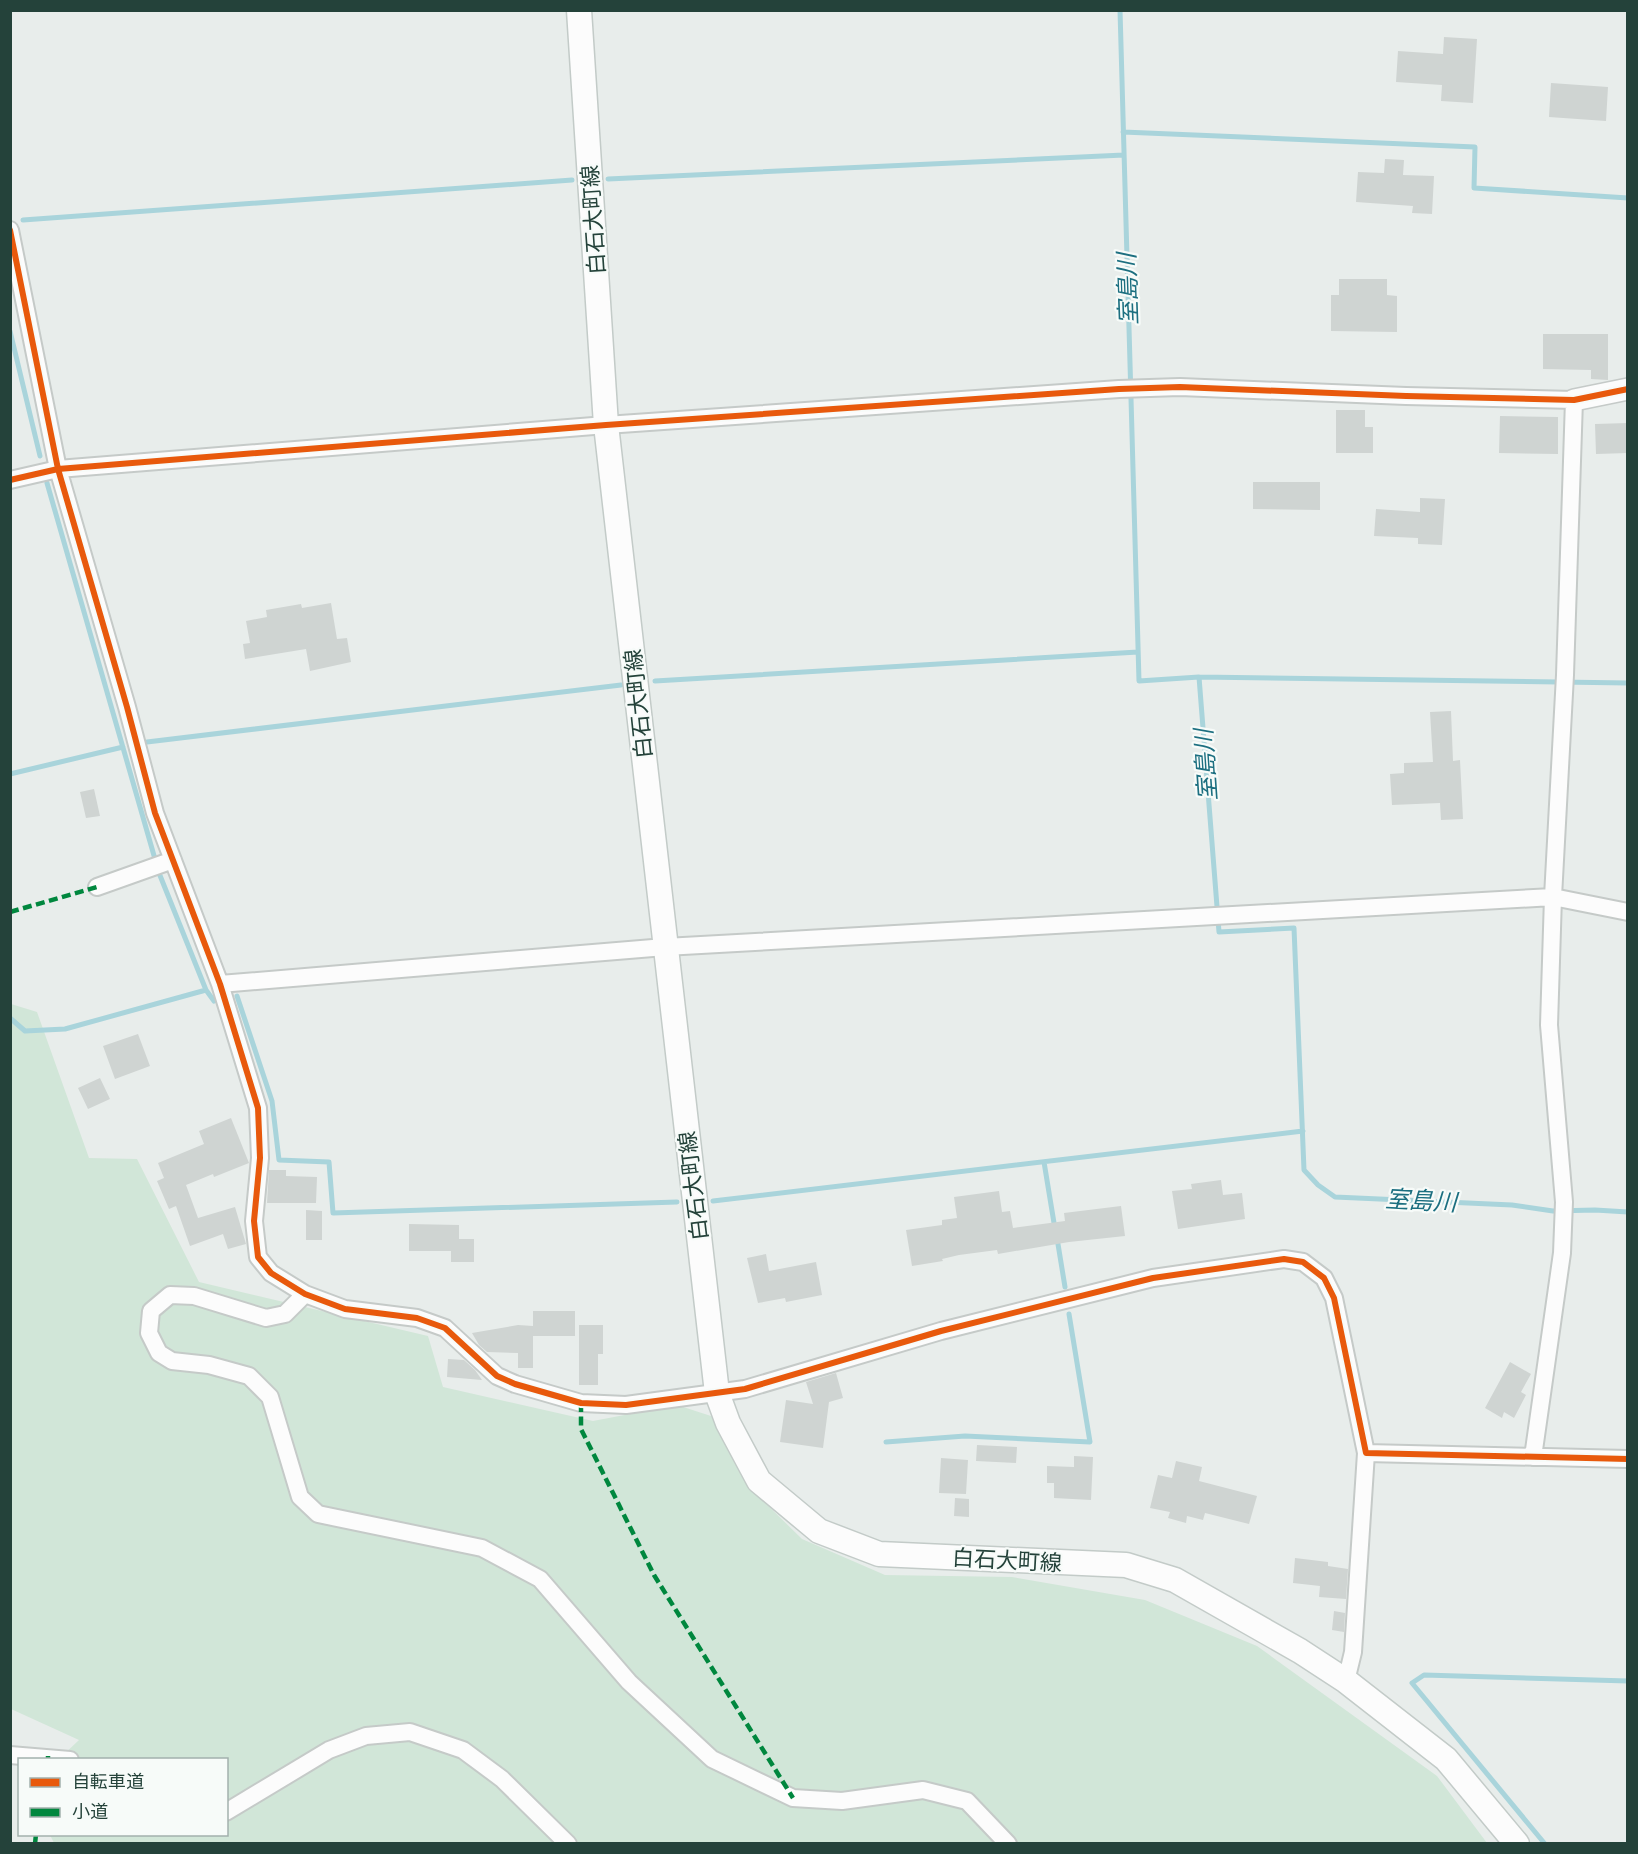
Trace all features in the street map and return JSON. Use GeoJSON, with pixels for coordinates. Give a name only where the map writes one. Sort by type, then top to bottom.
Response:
{"type":"FeatureCollection","features":[{"type":"Feature","properties":{"kind":"main road","name":"白石大町線"},"geometry":{"type":"LineString","coordinates":[[579,10],[606,424],[717,1393],[728,1423],[759,1481],[819,1531],[879,1554],[1126,1565],[1175,1580],[1300,1651],[1346,1681],[1446,1760],[1517,1844]]}},
{"type":"Feature","properties":{"kind":"street"},"geometry":{"type":"LineString","coordinates":[[10,230],[58,469],[127,707],[155,813],[162,864],[220,984],[258,1108],[260,1158],[254,1221],[258,1257],[271,1273],[304,1294],[345,1309],[417,1318],[445,1328],[497,1376],[515,1384],[581,1403],[626,1405],[746,1389],[940,1331],[1154,1278],[1284,1259],[1304,1262],[1324,1278],[1334,1298],[1366,1454],[1353,1652],[1346,1681]]}},
{"type":"Feature","properties":{"kind":"street"},"geometry":{"type":"LineString","coordinates":[[10,480],[58,469],[606,424],[1119,389],[1180,387],[1574,400],[1628,389]]}},
{"type":"Feature","properties":{"kind":"street"},"geometry":{"type":"LineString","coordinates":[[1533,1457],[1562,1253],[1564,1202],[1549,1025],[1574,400]]}},
{"type":"Feature","properties":{"kind":"street"},"geometry":{"type":"LineString","coordinates":[[97,887],[162,864]]}},
{"type":"Feature","properties":{"kind":"street"},"geometry":{"type":"LineString","coordinates":[[220,984],[665,947],[1553,897],[1628,912]]}},
{"type":"Feature","properties":{"kind":"street"},"geometry":{"type":"LineString","coordinates":[[304,1294],[285,1314],[266,1317],[194,1296],[170,1295],[152,1311],[149,1333],[159,1353],[172,1361],[209,1365],[249,1376],[270,1397],[300,1497],[318,1514],[482,1548],[540,1579],[629,1682],[712,1759],[793,1798],[842,1801],[923,1790],[967,1802],[1008,1844]]}},
{"type":"Feature","properties":{"kind":"street"},"geometry":{"type":"LineString","coordinates":[[1366,1454],[1628,1459]]}},
{"type":"Feature","properties":{"kind":"street"},"geometry":{"type":"LineString","coordinates":[[228,1811],[329,1750],[366,1736],[410,1732],[463,1750],[502,1779],[568,1844]]}},
{"type":"Feature","properties":{"kind":"street"},"geometry":{"type":"LineString","coordinates":[[10,1755],[46,1758]]}},
{"type":"Feature","properties":{"kind":"green space"},"geometry":{"type":"Polygon","coordinates":[[[11,1004],[37,1012],[89,1158],[137,1159],[199,1282],[428,1336],[443,1387],[593,1421],[677,1405],[711,1416],[747,1485],[802,1539],[885,1575],[1012,1577],[1145,1600],[1257,1646],[1437,1776],[1487,1843],[54,1843],[50,1836],[228,1836],[228,1758],[60,1758],[79,1740],[11,1709],[11,1004]]]}},
{"type":"Feature","properties":{"kind":"building"},"geometry":{"type":"Polygon","coordinates":[[[1444,37],[1477,39],[1473,103],[1441,101],[1442,85],[1396,82],[1398,51],[1443,54],[1444,37]]]}},
{"type":"Feature","properties":{"kind":"building"},"geometry":{"type":"Polygon","coordinates":[[[1551,83],[1608,87],[1606,121],[1549,117],[1551,83]]]}},
{"type":"Feature","properties":{"kind":"building"},"geometry":{"type":"Polygon","coordinates":[[[1385,159],[1404,160],[1403,175],[1434,176],[1432,214],[1412,213],[1413,206],[1356,202],[1358,172],[1384,173],[1385,159]]]}},
{"type":"Feature","properties":{"kind":"building"},"geometry":{"type":"Polygon","coordinates":[[[1339,279],[1387,279],[1387,295],[1397,296],[1397,332],[1331,331],[1331,295],[1339,295],[1339,279]]]}},
{"type":"Feature","properties":{"kind":"building"},"geometry":{"type":"Polygon","coordinates":[[[1543,334],[1608,334],[1608,380],[1591,379],[1591,370],[1543,369],[1543,334]]]}},
{"type":"Feature","properties":{"kind":"building"},"geometry":{"type":"Polygon","coordinates":[[[1336,410],[1365,410],[1365,427],[1373,427],[1373,453],[1336,453],[1336,410]]]}},
{"type":"Feature","properties":{"kind":"building"},"geometry":{"type":"Polygon","coordinates":[[[1500,416],[1558,417],[1558,454],[1499,453],[1500,416]]]}},
{"type":"Feature","properties":{"kind":"building"},"geometry":{"type":"Polygon","coordinates":[[[1628,423],[1628,453],[1596,454],[1595,424],[1628,423]]]}},
{"type":"Feature","properties":{"kind":"building"},"geometry":{"type":"Polygon","coordinates":[[[1253,482],[1320,482],[1320,510],[1253,509],[1253,482]]]}},
{"type":"Feature","properties":{"kind":"building"},"geometry":{"type":"Polygon","coordinates":[[[1420,498],[1445,499],[1442,545],[1418,544],[1418,538],[1374,536],[1376,509],[1420,512],[1420,498]]]}},
{"type":"Feature","properties":{"kind":"building"},"geometry":{"type":"Polygon","coordinates":[[[331,603],[337,639],[347,638],[351,662],[310,671],[306,649],[245,659],[243,644],[250,643],[246,621],[267,617],[266,610],[301,604],[302,608],[331,603]]]}},
{"type":"Feature","properties":{"kind":"building"},"geometry":{"type":"Polygon","coordinates":[[[1451,711],[1453,761],[1460,760],[1463,819],[1441,820],[1440,803],[1392,805],[1390,774],[1404,773],[1404,763],[1433,762],[1430,712],[1451,711]]]}},
{"type":"Feature","properties":{"kind":"building"},"geometry":{"type":"Polygon","coordinates":[[[94,789],[100,816],[86,818],[80,792],[94,789]]]}},
{"type":"Feature","properties":{"kind":"building"},"geometry":{"type":"Polygon","coordinates":[[[138,1034],[150,1066],[115,1079],[103,1046],[138,1034]]]}},
{"type":"Feature","properties":{"kind":"building"},"geometry":{"type":"Polygon","coordinates":[[[100,1078],[110,1099],[88,1109],[78,1088],[100,1078]]]}},
{"type":"Feature","properties":{"kind":"building"},"geometry":{"type":"Polygon","coordinates":[[[231,1118],[249,1163],[186,1185],[198,1218],[235,1207],[246,1244],[228,1249],[223,1234],[190,1246],[176,1206],[169,1209],[157,1181],[164,1178],[158,1163],[204,1144],[199,1131],[231,1118]]]}},
{"type":"Feature","properties":{"kind":"building"},"geometry":{"type":"Polygon","coordinates":[[[269,1170],[286,1170],[286,1176],[317,1177],[316,1203],[267,1203],[269,1170]]]}},
{"type":"Feature","properties":{"kind":"building"},"geometry":{"type":"Polygon","coordinates":[[[1221,1180],[1223,1195],[1242,1193],[1245,1219],[1178,1229],[1172,1191],[1192,1189],[1191,1184],[1221,1180]]]}},
{"type":"Feature","properties":{"kind":"building"},"geometry":{"type":"Polygon","coordinates":[[[999,1191],[1002,1212],[1010,1211],[1013,1228],[1065,1221],[1064,1213],[1121,1206],[1125,1236],[1069,1242],[998,1254],[997,1250],[959,1255],[942,1259],[943,1261],[912,1266],[906,1230],[942,1225],[942,1220],[957,1218],[954,1197],[999,1191]]]}},
{"type":"Feature","properties":{"kind":"building"},"geometry":{"type":"Polygon","coordinates":[[[306,1210],[322,1211],[322,1240],[306,1240],[306,1210]]]}},
{"type":"Feature","properties":{"kind":"building"},"geometry":{"type":"Polygon","coordinates":[[[409,1224],[459,1225],[459,1239],[474,1239],[474,1262],[451,1262],[451,1251],[409,1251],[409,1224]]]}},
{"type":"Feature","properties":{"kind":"building"},"geometry":{"type":"Polygon","coordinates":[[[766,1254],[769,1271],[816,1262],[822,1295],[786,1302],[785,1298],[758,1303],[747,1258],[766,1254]]]}},
{"type":"Feature","properties":{"kind":"building"},"geometry":{"type":"Polygon","coordinates":[[[533,1311],[575,1311],[575,1336],[533,1336],[533,1311]]]}},
{"type":"Feature","properties":{"kind":"building"},"geometry":{"type":"Polygon","coordinates":[[[518,1325],[533,1326],[533,1368],[518,1368],[518,1353],[487,1352],[479,1345],[472,1333],[518,1325]]]}},
{"type":"Feature","properties":{"kind":"building"},"geometry":{"type":"Polygon","coordinates":[[[579,1325],[603,1325],[603,1354],[598,1354],[598,1385],[579,1385],[579,1325]]]}},
{"type":"Feature","properties":{"kind":"building"},"geometry":{"type":"Polygon","coordinates":[[[448,1359],[464,1360],[482,1380],[447,1377],[448,1359]]]}},
{"type":"Feature","properties":{"kind":"building"},"geometry":{"type":"Polygon","coordinates":[[[1510,1362],[1531,1374],[1521,1392],[1526,1395],[1514,1418],[1504,1412],[1502,1418],[1485,1408],[1510,1362]]]}},
{"type":"Feature","properties":{"kind":"building"},"geometry":{"type":"Polygon","coordinates":[[[836,1373],[843,1398],[829,1402],[823,1448],[780,1442],[786,1400],[813,1404],[806,1382],[836,1373]]]}},
{"type":"Feature","properties":{"kind":"building"},"geometry":{"type":"Polygon","coordinates":[[[977,1445],[1017,1447],[1016,1463],[976,1461],[977,1445]]]}},
{"type":"Feature","properties":{"kind":"building"},"geometry":{"type":"Polygon","coordinates":[[[1074,1456],[1093,1457],[1091,1500],[1054,1498],[1054,1483],[1047,1483],[1047,1466],[1074,1467],[1074,1456]]]}},
{"type":"Feature","properties":{"kind":"building"},"geometry":{"type":"Polygon","coordinates":[[[941,1458],[968,1460],[966,1494],[939,1493],[941,1458]]]}},
{"type":"Feature","properties":{"kind":"building"},"geometry":{"type":"Polygon","coordinates":[[[1176,1461],[1202,1467],[1199,1481],[1257,1496],[1249,1524],[1205,1513],[1203,1520],[1187,1516],[1186,1523],[1168,1518],[1170,1512],[1150,1508],[1158,1475],[1172,1478],[1176,1461]]]}},
{"type":"Feature","properties":{"kind":"building"},"geometry":{"type":"Polygon","coordinates":[[[955,1498],[969,1499],[969,1517],[954,1516],[955,1498]]]}},
{"type":"Feature","properties":{"kind":"building"},"geometry":{"type":"Polygon","coordinates":[[[1295,1558],[1328,1562],[1328,1566],[1348,1569],[1346,1599],[1319,1597],[1320,1586],[1293,1583],[1295,1558]]]}},
{"type":"Feature","properties":{"kind":"building"},"geometry":{"type":"Polygon","coordinates":[[[1334,1611],[1345,1613],[1344,1632],[1332,1630],[1334,1611]]]}},
{"type":"Feature","properties":{"kind":"waterway","name":"室島川"},"geometry":{"type":"LineString","coordinates":[[1120,10],[1139,681],[1199,677],[1219,932],[1294,928],[1304,1170],[1318,1185],[1335,1197],[1512,1205],[1553,1211],[1628,1212]]}},
{"type":"Feature","properties":{"kind":"waterway"},"geometry":{"type":"LineString","coordinates":[[1123,132],[1475,147],[1474,188],[1628,198]]}},
{"type":"Feature","properties":{"kind":"waterway"},"geometry":{"type":"LineString","coordinates":[[608,179],[1124,155]]}},
{"type":"Feature","properties":{"kind":"waterway"},"geometry":{"type":"LineString","coordinates":[[23,220],[572,180]]}},
{"type":"Feature","properties":{"kind":"waterway"},"geometry":{"type":"LineString","coordinates":[[10,331],[40,456]]}},
{"type":"Feature","properties":{"kind":"waterway"},"geometry":{"type":"LineString","coordinates":[[47,483],[159,873],[206,990],[214,1001]]}},
{"type":"Feature","properties":{"kind":"waterway"},"geometry":{"type":"LineString","coordinates":[[655,681],[1138,652]]}},
{"type":"Feature","properties":{"kind":"waterway"},"geometry":{"type":"LineString","coordinates":[[1199,677],[1628,683]]}},
{"type":"Feature","properties":{"kind":"waterway"},"geometry":{"type":"LineString","coordinates":[[147,742],[621,685]]}},
{"type":"Feature","properties":{"kind":"waterway"},"geometry":{"type":"LineString","coordinates":[[10,774],[123,747]]}},
{"type":"Feature","properties":{"kind":"waterway"},"geometry":{"type":"LineString","coordinates":[[10,1018],[25,1031],[65,1029],[206,990]]}},
{"type":"Feature","properties":{"kind":"waterway"},"geometry":{"type":"LineString","coordinates":[[237,996],[272,1101],[279,1160],[329,1162],[333,1213],[677,1202]]}},
{"type":"Feature","properties":{"kind":"waterway"},"geometry":{"type":"LineString","coordinates":[[713,1201],[1303,1131]]}},
{"type":"Feature","properties":{"kind":"waterway"},"geometry":{"type":"LineString","coordinates":[[1044,1162],[1055,1229]]}},
{"type":"Feature","properties":{"kind":"waterway"},"geometry":{"type":"LineString","coordinates":[[1057,1238],[1065,1287]]}},
{"type":"Feature","properties":{"kind":"waterway"},"geometry":{"type":"LineString","coordinates":[[886,1442],[965,1436],[1090,1442],[1069,1314]]}},
{"type":"Feature","properties":{"kind":"waterway"},"geometry":{"type":"LineString","coordinates":[[1545,1844],[1412,1683],[1424,1675],[1628,1681]]}},
{"type":"Feature","properties":{"kind":"marked path"},"geometry":{"type":"LineString","coordinates":[[10,912],[97,887]]}},
{"type":"Feature","properties":{"kind":"marked path"},"geometry":{"type":"LineString","coordinates":[[581,1403],[581,1429],[654,1575],[793,1798]]}},
{"type":"Feature","properties":{"kind":"marked path"},"geometry":{"type":"LineString","coordinates":[[35,1844],[36,1836]]}},
{"type":"Feature","properties":{"kind":"cycle path"},"geometry":{"type":"LineString","coordinates":[[10,230],[58,469],[127,707],[155,813],[220,984],[258,1108],[260,1158],[254,1221],[258,1257],[271,1273],[305,1294],[345,1309],[417,1318],[445,1328],[497,1376],[515,1384],[581,1403],[626,1405],[745,1389],[941,1331],[1153,1278],[1284,1259],[1303,1262],[1324,1278],[1334,1298],[1366,1453],[1628,1459]]}},
{"type":"Feature","properties":{"kind":"cycle path"},"geometry":{"type":"LineString","coordinates":[[10,480],[58,469],[606,425],[1119,389],[1180,387],[1574,400],[1628,389]]}}]}
